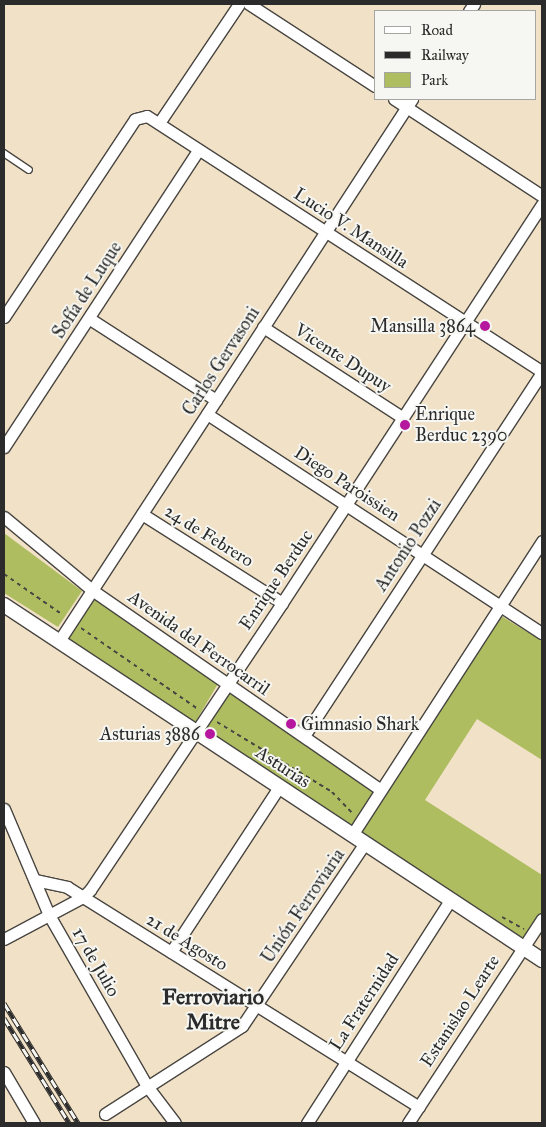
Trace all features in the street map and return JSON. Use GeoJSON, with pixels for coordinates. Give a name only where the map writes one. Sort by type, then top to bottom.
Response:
{"type":"FeatureCollection","features":[{"type":"Feature","properties":{"kind":"street"},"geometry":{"type":"LineString","coordinates":[[159,123],[238,4]]}},
{"type":"Feature","properties":{"kind":"street"},"geometry":{"type":"LineString","coordinates":[[249,4],[374,85]]}},
{"type":"Feature","properties":{"kind":"street"},"geometry":{"type":"LineString","coordinates":[[410,103],[542,196]]}},
{"type":"Feature","properties":{"kind":"street","name":"Carlos Gervasoni"},"geometry":{"type":"LineString","coordinates":[[59,641],[410,103]]}},
{"type":"Feature","properties":{"kind":"street","name":"Lucio V. Mansilla"},"geometry":{"type":"LineString","coordinates":[[4,317],[140,115],[159,123],[542,372]]}},
{"type":"Feature","properties":{"kind":"street","name":"Sofía de Luque"},"geometry":{"type":"LineString","coordinates":[[4,447],[90,319],[198,150]]}},
{"type":"Feature","properties":{"kind":"street","name":"Enrique Berduc"},"geometry":{"type":"LineString","coordinates":[[4,939],[83,897],[282,603],[542,204]]}},
{"type":"Feature","properties":{"kind":"street"},"geometry":{"type":"LineString","coordinates":[[90,319],[216,400]]}},
{"type":"Feature","properties":{"kind":"street","name":"Vicente Dupuy"},"geometry":{"type":"LineString","coordinates":[[263,327],[403,418]]}},
{"type":"Feature","properties":{"kind":"street","name":"Antonio Pozzi"},"geometry":{"type":"LineString","coordinates":[[304,736],[542,372]]}},
{"type":"Feature","properties":{"kind":"street","name":"Diego Paroissien"},"geometry":{"type":"LineString","coordinates":[[207,414],[542,633]]}},
{"type":"Feature","properties":{"kind":"street","name":"24 de Febrero"},"geometry":{"type":"LineString","coordinates":[[142,514],[282,603]]}},
{"type":"Feature","properties":{"kind":"street","name":"Avenida del Ferrocarril"},"geometry":{"type":"LineString","coordinates":[[4,517],[92,590],[381,790]]}},
{"type":"Feature","properties":{"kind":"street"},"geometry":{"type":"LineString","coordinates":[[356,829],[542,541]]}},
{"type":"Feature","properties":{"kind":"street","name":"Asturias"},"geometry":{"type":"LineString","coordinates":[[4,605],[279,786],[356,829],[365,843],[542,960]]}},
{"type":"Feature","properties":{"kind":"street"},"geometry":{"type":"LineString","coordinates":[[171,952],[279,786]]}},
{"type":"Feature","properties":{"kind":"street","name":"17 de Julio"},"geometry":{"type":"LineString","coordinates":[[4,809],[49,915],[147,1086],[175,1123]]}},
{"type":"Feature","properties":{"kind":"street","name":"Unión Ferroviaria"},"geometry":{"type":"LineString","coordinates":[[105,1114],[242,1026],[365,843]]}},
{"type":"Feature","properties":{"kind":"street","name":"21 de Agosto"},"geometry":{"type":"LineString","coordinates":[[35,880],[67,887],[256,1007],[419,1107]]}},
{"type":"Feature","properties":{"kind":"street","name":"La Fraternidad"},"geometry":{"type":"LineString","coordinates":[[307,1123],[450,900]]}},
{"type":"Feature","properties":{"kind":"street","name":"Estanislao Learte"},"geometry":{"type":"LineString","coordinates":[[408,1123],[542,919]]}},
{"type":"Feature","properties":{"kind":"street"},"geometry":{"type":"LineString","coordinates":[[4,1072],[34,1123]]}},
{"type":"Feature","properties":{"kind":"lane"},"geometry":{"type":"LineString","coordinates":[[4,154],[29,170]]}},
{"type":"Feature","properties":{"kind":"path"},"geometry":{"type":"LineString","coordinates":[[4,574],[207,715],[332,792],[356,829]]}},
{"type":"Feature","properties":{"kind":"path"},"geometry":{"type":"LineString","coordinates":[[496,914],[532,934]]}},
{"type":"Feature","properties":{"kind":"green space"},"geometry":{"type":"Polygon","coordinates":[[[4,533],[82,591],[58,627],[4,593],[4,533]]]}},
{"type":"Feature","properties":{"kind":"green space"},"geometry":{"type":"Polygon","coordinates":[[[94,595],[219,682],[193,726],[65,640],[94,595]]]}},
{"type":"Feature","properties":{"kind":"green space"},"geometry":{"type":"Polygon","coordinates":[[[498,614],[542,641],[542,760],[477,719],[425,800],[542,875],[542,913],[522,944],[355,834],[498,614]]]}},
{"type":"Feature","properties":{"kind":"green space"},"geometry":{"type":"Polygon","coordinates":[[[230,689],[378,790],[351,830],[203,732],[230,689]]]}},
{"type":"Feature","properties":{"kind":"railway"},"geometry":{"type":"LineString","coordinates":[[4,1003],[78,1123]]}},
{"type":"Feature","properties":{"kind":"railway"},"geometry":{"type":"LineString","coordinates":[[4,1018],[69,1123]]}},
{"type":"Feature","properties":{"kind":"place","name":"Mansilla 3864"},"geometry":{"type":"Point","coordinates":[485,326]}},
{"type":"Feature","properties":{"kind":"place","name":"Enrique Berduc 2390"},"geometry":{"type":"Point","coordinates":[405,425]}},
{"type":"Feature","properties":{"kind":"place","name":"Gimnasio Shark"},"geometry":{"type":"Point","coordinates":[291,724]}},
{"type":"Feature","properties":{"kind":"place","name":"Asturias 3886"},"geometry":{"type":"Point","coordinates":[210,734]}},
{"type":"Feature","properties":{"kind":"district","name":"Ferroviario Mitre"},"geometry":{"type":"Point","coordinates":[213,1008]}}]}
